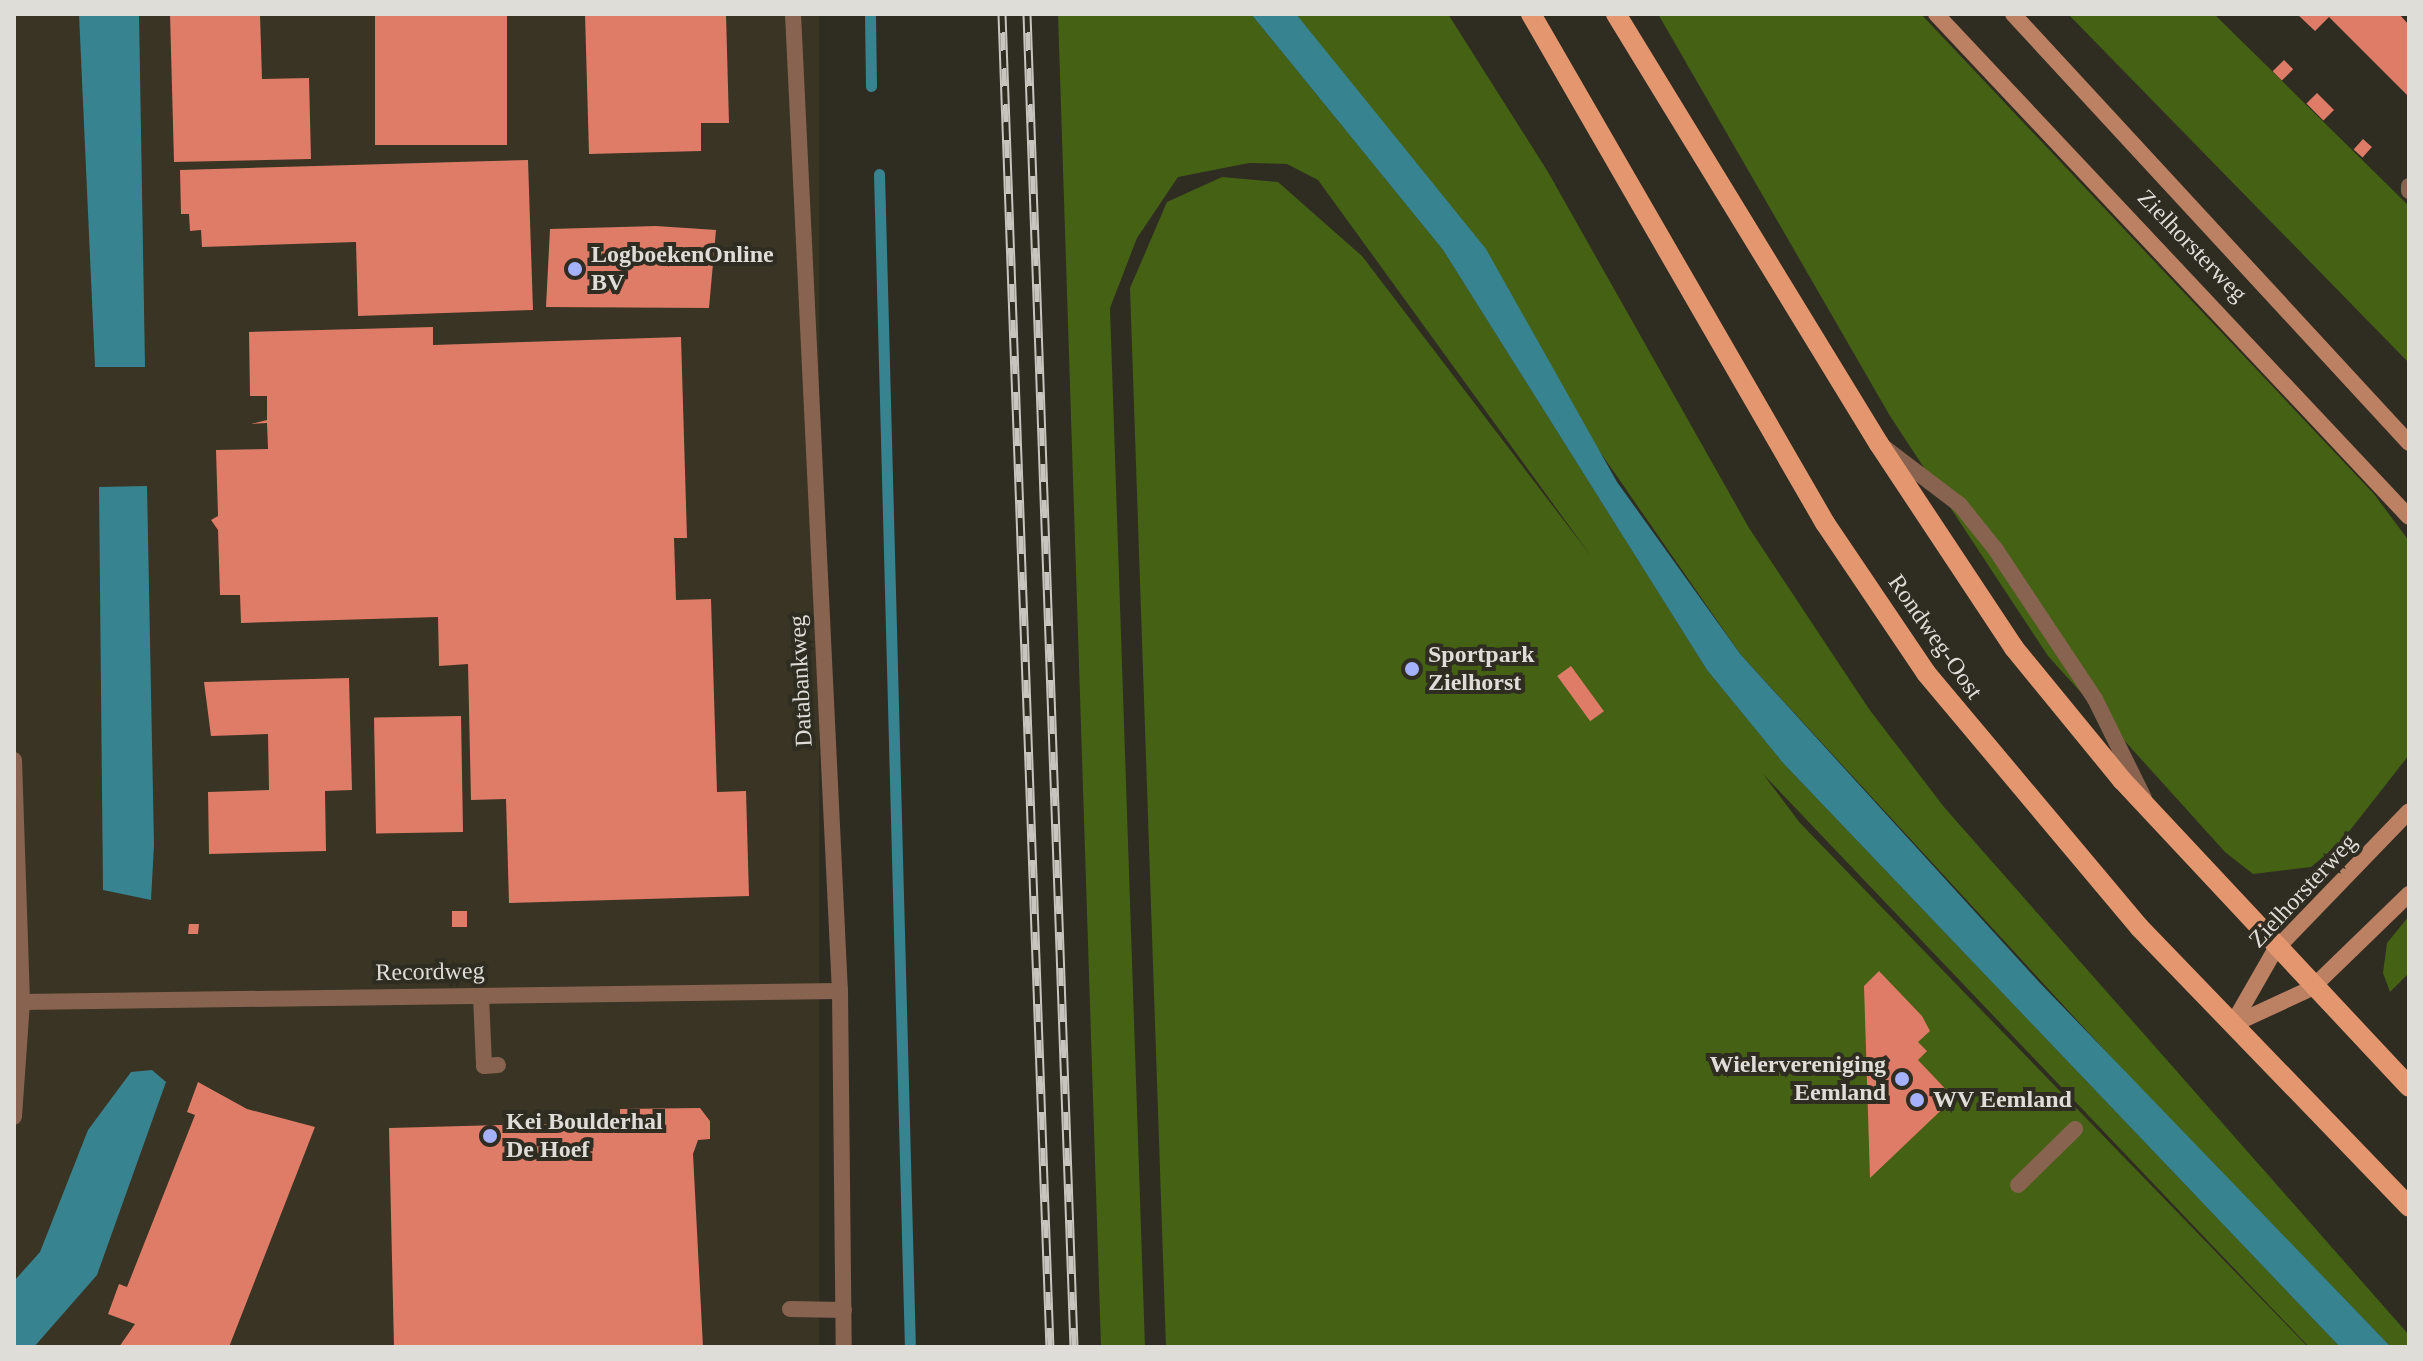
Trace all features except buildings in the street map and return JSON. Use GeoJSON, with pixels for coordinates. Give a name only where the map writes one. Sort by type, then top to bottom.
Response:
{"type":"FeatureCollection","features":[{"type":"Feature","properties":{"kind":"main road","name":"Rondweg-Oost"},"geometry":{"type":"LineString","coordinates":[[1531,14],[1825,523],[1926,673],[2041,817],[2232,1025],[2409,1207]]}},
{"type":"Feature","properties":{"kind":"main road"},"geometry":{"type":"LineString","coordinates":[[1616,14],[1879,444],[2014,648],[2150,810],[2275,950],[2409,1087]]}},
{"type":"Feature","properties":{"kind":"main road","name":"Zielhorsterweg"},"geometry":{"type":"LineString","coordinates":[[1936,14],[2409,517]]}},
{"type":"Feature","properties":{"kind":"main road","name":"Zielhorsterweg"},"geometry":{"type":"LineString","coordinates":[[2013,14],[2409,443]]}},
{"type":"Feature","properties":{"kind":"main road","name":"Zielhorsterweg"},"geometry":{"type":"LineString","coordinates":[[2232,1025],[2275,950],[2409,811]]}},
{"type":"Feature","properties":{"kind":"main road"},"geometry":{"type":"LineString","coordinates":[[2232,1025],[2312,988],[2409,894]]}},
{"type":"Feature","properties":{"kind":"street","name":"Databankweg"},"geometry":{"type":"LineString","coordinates":[[793,14],[840,991],[844,1347]]}},
{"type":"Feature","properties":{"kind":"street"},"geometry":{"type":"LineString","coordinates":[[1879,444],[1960,505],[1996,550],[2095,699],[2150,810]]}},
{"type":"Feature","properties":{"kind":"street"},"geometry":{"type":"LineString","coordinates":[[14,760],[22,1002],[14,1117]]}},
{"type":"Feature","properties":{"kind":"street","name":"Recordweg"},"geometry":{"type":"LineString","coordinates":[[22,1002],[840,991]]}},
{"type":"Feature","properties":{"kind":"street"},"geometry":{"type":"LineString","coordinates":[[481,996],[484,1066],[498,1065]]}},
{"type":"Feature","properties":{"kind":"street"},"geometry":{"type":"LineString","coordinates":[[2018,1185],[2075,1129]]}},
{"type":"Feature","properties":{"kind":"street"},"geometry":{"type":"LineString","coordinates":[[790,1309],[844,1310]]}},
{"type":"Feature","properties":{"kind":"shaded area"},"geometry":{"type":"Polygon","coordinates":[[[14,14],[819,14],[819,1347],[14,1347],[14,14]]]}},
{"type":"Feature","properties":{"kind":"green space","name":"Sportpark Zielhorst"},"geometry":{"type":"Polygon","coordinates":[[[1058,14],[1251,14],[1443,250],[1707,670],[1783,763],[2340,1347],[2309,1347],[1763,774],[1800,823],[2308,1347],[1166,1347],[1130,288],[1167,202],[1222,177],[1278,182],[1362,256],[1591,556],[1318,180],[1287,164],[1249,163],[1178,177],[1137,238],[1110,308],[1145,1347],[1101,1347],[1058,14]]]}},
{"type":"Feature","properties":{"kind":"green space"},"geometry":{"type":"Polygon","coordinates":[[[1296,14],[1448,14],[1548,172],[1749,528],[1869,709],[1944,807],[2409,1335],[2409,1347],[2391,1347],[2134,1082],[1741,655],[1296,14]]]}},
{"type":"Feature","properties":{"kind":"green space"},"geometry":{"type":"Polygon","coordinates":[[[1658,14],[1921,14],[2374,494],[2409,541],[2409,755],[2340,843],[2311,867],[2253,874],[2225,852],[2048,656],[1890,416],[1658,14]]]}},
{"type":"Feature","properties":{"kind":"green space"},"geometry":{"type":"Polygon","coordinates":[[[2068,14],[2214,14],[2409,206],[2409,363],[2068,14]]]}},
{"type":"Feature","properties":{"kind":"green space"},"geometry":{"type":"Polygon","coordinates":[[[2409,916],[2409,973],[2390,992],[2383,973],[2387,943],[2409,916]]]}},
{"type":"Feature","properties":{"kind":"water"},"geometry":{"type":"Polygon","coordinates":[[[79,14],[139,14],[145,367],[95,367],[79,14]]]}},
{"type":"Feature","properties":{"kind":"water"},"geometry":{"type":"Polygon","coordinates":[[[1251,14],[1296,14],[1486,249],[1617,482],[1741,655],[2039,982],[2391,1347],[2340,1347],[1783,763],[1707,670],[1443,250],[1251,14]]]}},
{"type":"Feature","properties":{"kind":"water"},"geometry":{"type":"Polygon","coordinates":[[[147,486],[154,845],[151,900],[103,890],[99,487],[147,486]]]}},
{"type":"Feature","properties":{"kind":"water"},"geometry":{"type":"Polygon","coordinates":[[[152,1070],[166,1082],[97,1275],[34,1347],[14,1347],[14,1281],[40,1252],[88,1130],[131,1072],[152,1070]]]}},
{"type":"Feature","properties":{"kind":"waterway"},"geometry":{"type":"LineString","coordinates":[[870,14],[871,86]]}},
{"type":"Feature","properties":{"kind":"waterway"},"geometry":{"type":"LineString","coordinates":[[879,174],[910,1347]]}},
{"type":"Feature","properties":{"kind":"railway"},"geometry":{"type":"LineString","coordinates":[[1002,14],[1050,1347]]}},
{"type":"Feature","properties":{"kind":"railway"},"geometry":{"type":"LineString","coordinates":[[1027,14],[1074,1347]]}},
{"type":"Feature","properties":{"kind":"place","name":"LogboekenOnline BV"},"geometry":{"type":"Point","coordinates":[575,269]}},
{"type":"Feature","properties":{"kind":"place","name":"Sportpark Zielhorst"},"geometry":{"type":"Point","coordinates":[1412,669]}},
{"type":"Feature","properties":{"kind":"place","name":"Wielervereniging Eemland"},"geometry":{"type":"Point","coordinates":[1902,1079]}},
{"type":"Feature","properties":{"kind":"place","name":"WV Eemland"},"geometry":{"type":"Point","coordinates":[1917,1100]}},
{"type":"Feature","properties":{"kind":"place","name":"Kei Boulderhal De Hoef"},"geometry":{"type":"Point","coordinates":[490,1136]}}]}
